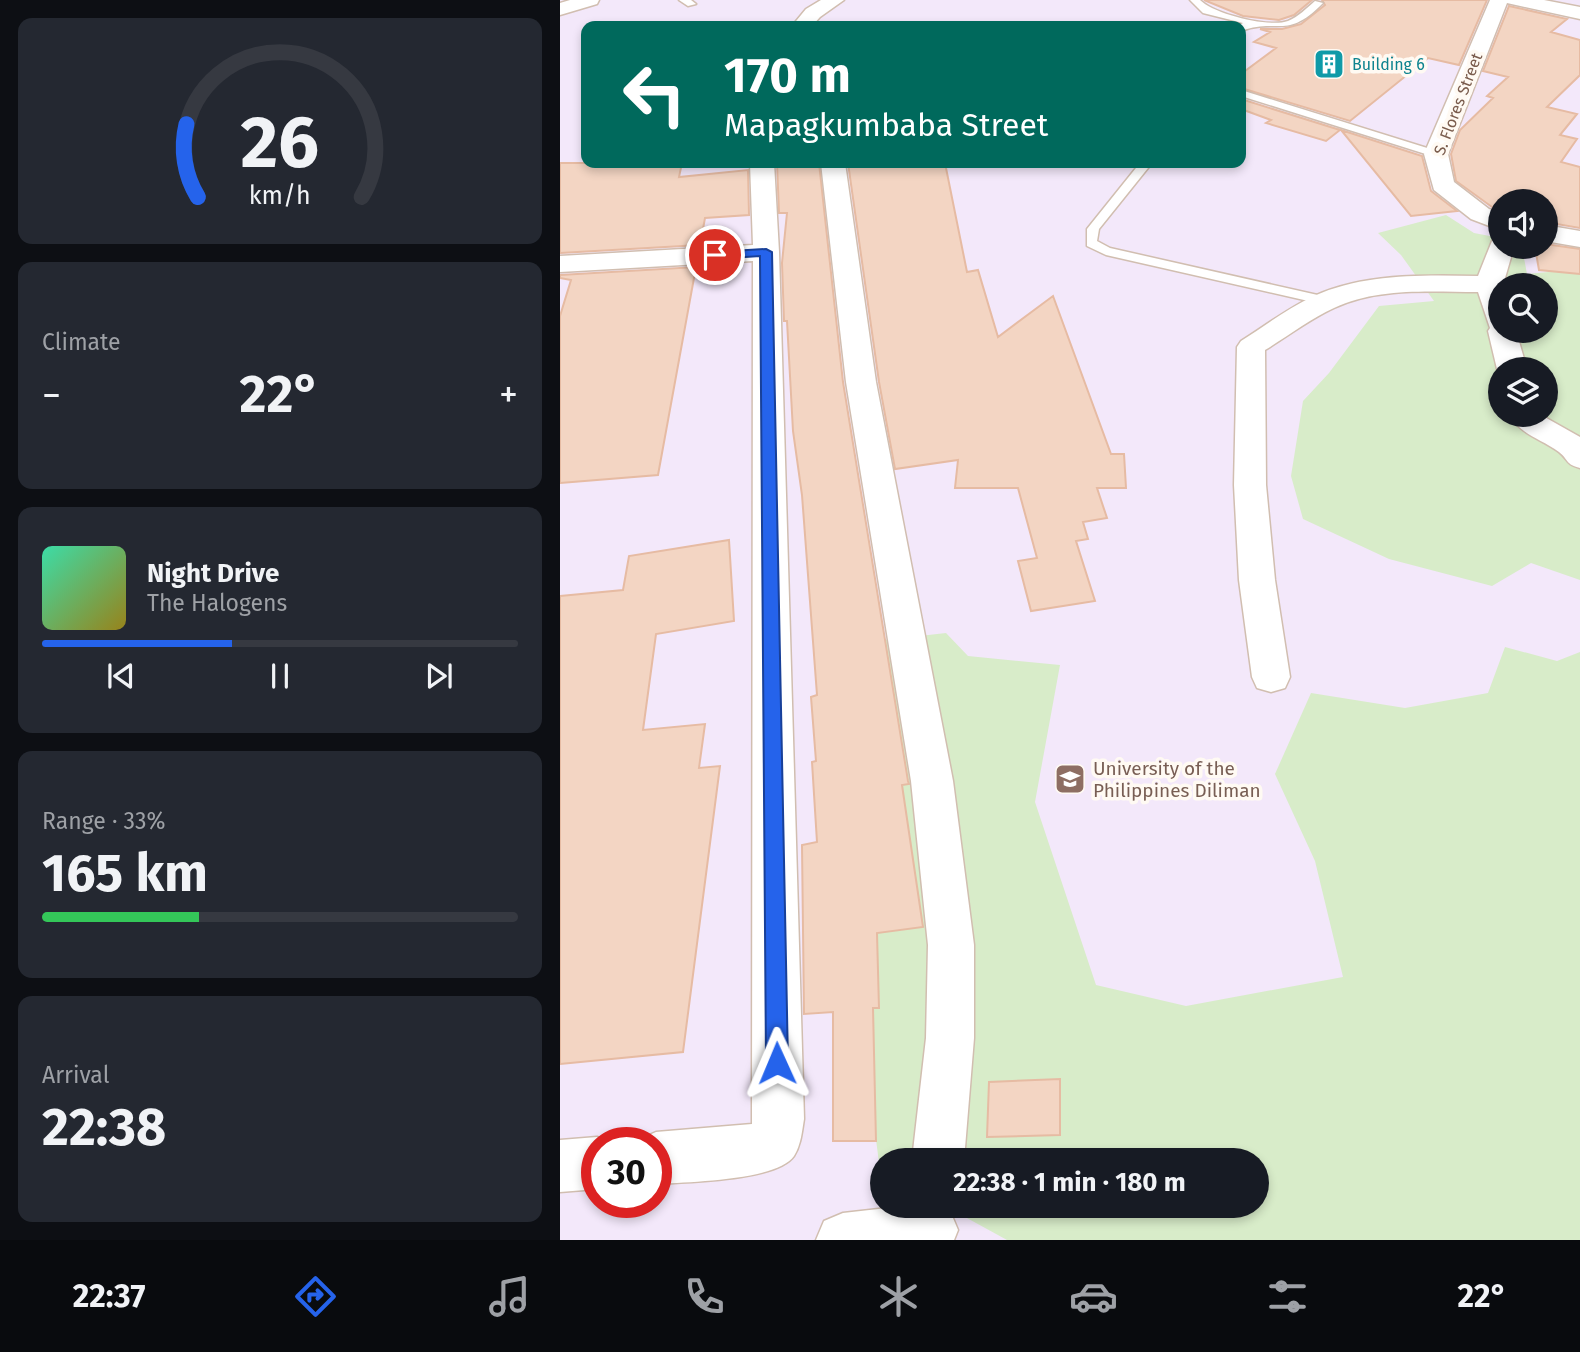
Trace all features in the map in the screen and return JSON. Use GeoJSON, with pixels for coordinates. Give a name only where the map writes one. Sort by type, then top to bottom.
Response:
{"type":"FeatureCollection","features":[{"type":"Feature","properties":{"kind":"street"},"geometry":{"type":"LineString","coordinates":[[560,9],[590,0]]}},
{"type":"Feature","properties":{"kind":"street"},"geometry":{"type":"LineString","coordinates":[[806,21],[813,13],[835,0]]}},
{"type":"Feature","properties":{"kind":"street","name":"S. Flores Street"},"geometry":{"type":"LineString","coordinates":[[1488,218],[1480,215],[1443,185],[1436,154],[1499,0]]}},
{"type":"Feature","properties":{"kind":"street"},"geometry":{"type":"LineString","coordinates":[[1515,0],[1580,13]]}},
{"type":"Feature","properties":{"kind":"street"},"geometry":{"type":"LineString","coordinates":[[672,1157],[755,1150],[775,1140],[776,1130],[766,252],[762,168]]}},
{"type":"Feature","properties":{"kind":"street"},"geometry":{"type":"LineString","coordinates":[[834,168],[861,382],[932,780],[950,931],[950,1038],[939,1148]]}},
{"type":"Feature","properties":{"kind":"street"},"geometry":{"type":"LineString","coordinates":[[1558,235],[1580,239]]}},
{"type":"Feature","properties":{"kind":"street"},"geometry":{"type":"LineString","coordinates":[[560,264],[766,252]]}},
{"type":"Feature","properties":{"kind":"street"},"geometry":{"type":"LineString","coordinates":[[1271,677],[1257,580],[1250,485],[1251,347],[1326,301],[1357,292],[1410,284],[1488,284]]}},
{"type":"Feature","properties":{"kind":"street"},"geometry":{"type":"LineString","coordinates":[[1535,427],[1572,446],[1580,458]]}},
{"type":"Feature","properties":{"kind":"street"},"geometry":{"type":"LineString","coordinates":[[560,1166],[581,1164]]}},
{"type":"Feature","properties":{"kind":"street"},"geometry":{"type":"LineString","coordinates":[[843,1240],[931,1225]]}},
{"type":"Feature","properties":{"kind":"lane"},"geometry":{"type":"LineString","coordinates":[[1195,0],[1206,11],[1234,21]]}},
{"type":"Feature","properties":{"kind":"lane"},"geometry":{"type":"LineString","coordinates":[[1246,25],[1286,25],[1297,20],[1318,3]]}},
{"type":"Feature","properties":{"kind":"lane"},"geometry":{"type":"LineString","coordinates":[[1246,95],[1436,154]]}},
{"type":"Feature","properties":{"kind":"lane"},"geometry":{"type":"LineString","coordinates":[[1142,168],[1093,229],[1091,243],[1106,251],[1326,301]]}},
{"type":"Feature","properties":{"kind":"shaded area","name":"University of the Philippines Diliman"},"geometry":{"type":"Polygon","coordinates":[[[560,0],[1580,0],[1580,1240],[560,1240],[560,0]]]}},
{"type":"Feature","properties":{"kind":"green space"},"geometry":{"type":"Polygon","coordinates":[[[1446,215],[1474,233],[1488,236],[1488,259],[1524,259],[1527,273],[1488,273],[1488,343],[1558,343],[1558,273],[1538,273],[1580,269],[1580,580],[1531,563],[1492,586],[1389,559],[1303,519],[1291,476],[1303,401],[1329,373],[1379,306],[1434,301],[1401,255],[1378,233],[1446,215]]]}},
{"type":"Feature","properties":{"kind":"green space"},"geometry":{"type":"Polygon","coordinates":[[[946,633],[968,656],[1060,665],[1035,802],[1096,985],[1186,1006],[1343,977],[1315,861],[1275,774],[1311,693],[1405,708],[1488,693],[1505,647],[1557,661],[1580,652],[1580,1240],[1007,1240],[967,1218],[1269,1218],[1269,1148],[877,1148],[848,926],[831,646],[946,633]]]}},
{"type":"Feature","properties":{"kind":"building"},"geometry":{"type":"Polygon","coordinates":[[[1204,0],[1312,0],[1294,15],[1279,20],[1243,16],[1204,0]]]}},
{"type":"Feature","properties":{"kind":"building"},"geometry":{"type":"Polygon","coordinates":[[[1322,0],[1487,0],[1459,65],[1428,58],[1350,121],[1246,90],[1246,70],[1276,48],[1254,42],[1270,32],[1260,29],[1282,29],[1301,24],[1325,5],[1322,0]]]}},
{"type":"Feature","properties":{"kind":"building"},"geometry":{"type":"Polygon","coordinates":[[[1509,6],[1567,19],[1551,32],[1580,40],[1580,75],[1547,107],[1577,114],[1560,135],[1577,139],[1561,162],[1580,167],[1580,228],[1558,224],[1558,189],[1488,189],[1488,204],[1456,181],[1451,154],[1460,130],[1493,98],[1487,96],[1508,77],[1483,71],[1509,6]]]}},
{"type":"Feature","properties":{"kind":"building"},"geometry":{"type":"Polygon","coordinates":[[[1246,101],[1340,130],[1326,141],[1266,123],[1271,120],[1246,111],[1246,101]]]}},
{"type":"Feature","properties":{"kind":"building"},"geometry":{"type":"Polygon","coordinates":[[[1341,130],[1422,156],[1431,191],[1457,211],[1411,216],[1341,130]]]}},
{"type":"Feature","properties":{"kind":"building"},"geometry":{"type":"Polygon","coordinates":[[[560,163],[581,163],[581,168],[681,168],[679,177],[748,170],[749,215],[705,218],[700,245],[560,253],[560,163]]]}},
{"type":"Feature","properties":{"kind":"building"},"geometry":{"type":"Polygon","coordinates":[[[777,168],[820,168],[843,382],[909,784],[902,785],[923,927],[877,933],[879,1008],[873,1008],[876,1141],[833,1141],[833,1012],[804,1014],[802,845],[817,842],[812,762],[816,761],[811,697],[817,695],[802,495],[793,431],[787,321],[784,321],[782,263],[787,213],[779,213],[777,168]]]}},
{"type":"Feature","properties":{"kind":"building"},"geometry":{"type":"Polygon","coordinates":[[[849,168],[946,168],[967,272],[978,270],[998,337],[1053,296],[1111,454],[1124,454],[1126,488],[1097,488],[1107,518],[1083,522],[1088,539],[1076,541],[1095,601],[1031,611],[1018,561],[1037,558],[1018,488],[955,488],[958,460],[895,469],[879,382],[849,168]]]}},
{"type":"Feature","properties":{"kind":"building"},"geometry":{"type":"Polygon","coordinates":[[[1558,246],[1580,249],[1580,274],[1539,270],[1537,259],[1558,259],[1558,246]]]}},
{"type":"Feature","properties":{"kind":"building"},"geometry":{"type":"Polygon","coordinates":[[[696,267],[658,475],[560,483],[560,316],[571,280],[560,278],[560,275],[696,267]]]}},
{"type":"Feature","properties":{"kind":"building"},"geometry":{"type":"Polygon","coordinates":[[[729,540],[734,621],[656,634],[643,730],[705,724],[699,768],[720,766],[683,1052],[560,1064],[560,596],[623,590],[629,556],[729,540]]]}},
{"type":"Feature","properties":{"kind":"building"},"geometry":{"type":"Polygon","coordinates":[[[1060,1079],[1060,1135],[987,1137],[989,1082],[1060,1079]]]}},
{"type":"Feature","properties":{"kind":"place","name":"Building 6"},"geometry":{"type":"Point","coordinates":[1329,64]}},
{"type":"Feature","properties":{"kind":"place","name":"University of the Philippines Diliman"},"geometry":{"type":"Point","coordinates":[1070,779]}},
{"type":"Feature","properties":{"kind":"route"},"geometry":{"type":"LineString","coordinates":[[715,255],[766,252],[777,1063]]}}]}
